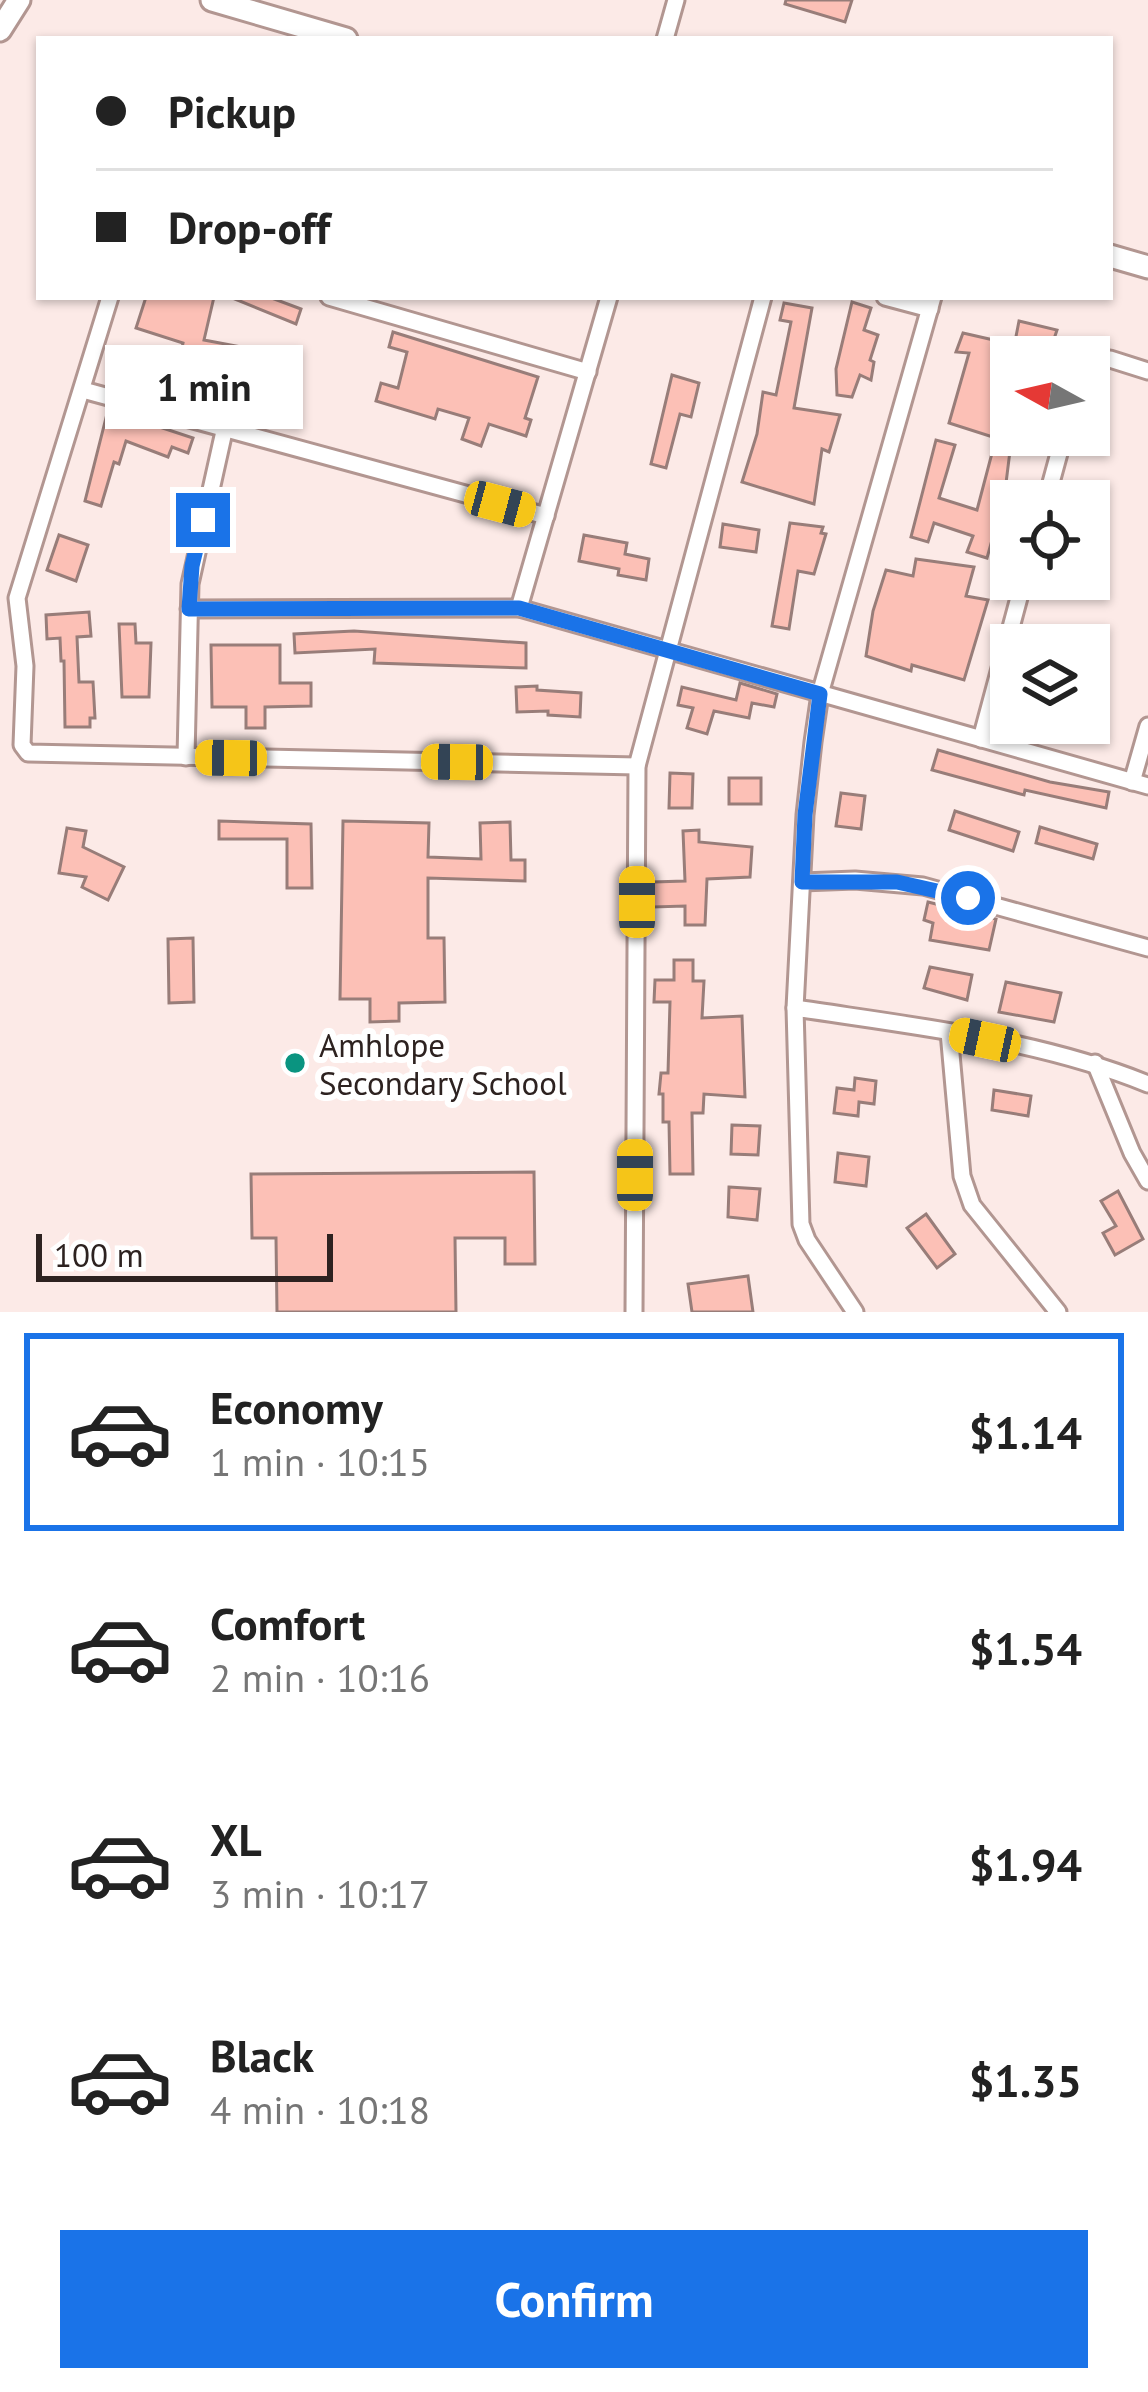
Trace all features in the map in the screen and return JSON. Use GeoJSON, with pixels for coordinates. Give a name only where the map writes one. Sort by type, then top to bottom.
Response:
{"type":"FeatureCollection","features":[{"type":"Feature","properties":{"kind":"street"},"geometry":{"type":"LineString","coordinates":[[0,30],[19,0]]}},
{"type":"Feature","properties":{"kind":"street"},"geometry":{"type":"LineString","coordinates":[[212,0],[336,36]]}},
{"type":"Feature","properties":{"kind":"street"},"geometry":{"type":"LineString","coordinates":[[666,36],[676,0]]}},
{"type":"Feature","properties":{"kind":"street"},"geometry":{"type":"LineString","coordinates":[[1113,257],[1148,267]]}},
{"type":"Feature","properties":{"kind":"street"},"geometry":{"type":"LineString","coordinates":[[109,300],[17,598],[25,666],[22,745],[36,756],[638,766]]}},
{"type":"Feature","properties":{"kind":"street"},"geometry":{"type":"LineString","coordinates":[[339,300],[588,371]]}},
{"type":"Feature","properties":{"kind":"street"},"geometry":{"type":"LineString","coordinates":[[519,608],[608,300]]}},
{"type":"Feature","properties":{"kind":"street"},"geometry":{"type":"LineString","coordinates":[[634,1312],[638,766],[763,300]]}},
{"type":"Feature","properties":{"kind":"street"},"geometry":{"type":"LineString","coordinates":[[855,1312],[801,1224],[795,1008],[805,815],[820,694],[931,303]]}},
{"type":"Feature","properties":{"kind":"street"},"geometry":{"type":"LineString","coordinates":[[1110,359],[1148,370]]}},
{"type":"Feature","properties":{"kind":"street"},"geometry":{"type":"LineString","coordinates":[[83,390],[546,516]]}},
{"type":"Feature","properties":{"kind":"street"},"geometry":{"type":"LineString","coordinates":[[186,757],[192,566],[225,427]]}},
{"type":"Feature","properties":{"kind":"street"},"geometry":{"type":"LineString","coordinates":[[981,739],[1018,600]]}},
{"type":"Feature","properties":{"kind":"street"},"geometry":{"type":"LineString","coordinates":[[189,609],[519,608],[1140,784],[1148,726]]}},
{"type":"Feature","properties":{"kind":"street"},"geometry":{"type":"LineString","coordinates":[[802,882],[855,880],[923,886],[1148,948]]}},
{"type":"Feature","properties":{"kind":"street"},"geometry":{"type":"LineString","coordinates":[[795,1008],[949,1032],[1095,1063],[1148,1084]]}},
{"type":"Feature","properties":{"kind":"street"},"geometry":{"type":"LineString","coordinates":[[949,1032],[962,1176],[972,1205],[1058,1312]]}},
{"type":"Feature","properties":{"kind":"street"},"geometry":{"type":"LineString","coordinates":[[1095,1063],[1148,1180]]}},
{"type":"Feature","properties":{"kind":"building"},"geometry":{"type":"Polygon","coordinates":[[[786,0],[852,0],[845,22],[785,4],[786,0]]]}},
{"type":"Feature","properties":{"kind":"building"},"geometry":{"type":"Polygon","coordinates":[[[145,300],[213,300],[204,340],[289,356],[286,374],[201,358],[199,366],[179,362],[183,343],[136,328],[145,300]]]}},
{"type":"Feature","properties":{"kind":"building"},"geometry":{"type":"Polygon","coordinates":[[[237,300],[277,300],[301,309],[296,324],[237,300]]]}},
{"type":"Feature","properties":{"kind":"building"},"geometry":{"type":"Polygon","coordinates":[[[852,302],[871,308],[864,330],[878,335],[870,360],[874,362],[871,380],[860,375],[852,397],[837,395],[836,369],[852,302]]]}},
{"type":"Feature","properties":{"kind":"building"},"geometry":{"type":"Polygon","coordinates":[[[784,303],[812,308],[794,408],[840,415],[829,452],[822,449],[814,504],[742,482],[757,434],[763,392],[776,395],[791,322],[780,320],[784,303]]]}},
{"type":"Feature","properties":{"kind":"building"},"geometry":{"type":"Polygon","coordinates":[[[1019,321],[1057,330],[1055,336],[1016,336],[1019,321]]]}},
{"type":"Feature","properties":{"kind":"building"},"geometry":{"type":"Polygon","coordinates":[[[393,332],[538,377],[525,418],[531,420],[526,436],[489,424],[481,446],[462,439],[469,418],[438,409],[435,419],[376,401],[381,383],[398,388],[407,352],[389,347],[393,332]]]}},
{"type":"Feature","properties":{"kind":"building"},"geometry":{"type":"Polygon","coordinates":[[[963,333],[990,339],[990,436],[949,423],[969,353],[956,352],[963,333]]]}},
{"type":"Feature","properties":{"kind":"building"},"geometry":{"type":"Polygon","coordinates":[[[672,375],[699,383],[691,417],[680,414],[666,468],[651,464],[672,375]]]}},
{"type":"Feature","properties":{"kind":"building"},"geometry":{"type":"Polygon","coordinates":[[[108,410],[193,438],[188,453],[172,447],[168,457],[126,441],[119,464],[114,462],[101,506],[85,501],[108,410]]]}},
{"type":"Feature","properties":{"kind":"building"},"geometry":{"type":"Polygon","coordinates":[[[936,440],[955,445],[939,498],[977,510],[991,456],[1009,456],[1006,480],[990,480],[987,558],[967,552],[973,536],[934,523],[928,542],[911,537],[936,440]]]}},
{"type":"Feature","properties":{"kind":"building"},"geometry":{"type":"Polygon","coordinates":[[[790,523],[823,527],[821,533],[826,534],[814,574],[798,571],[789,629],[772,626],[790,523]]]}},
{"type":"Feature","properties":{"kind":"building"},"geometry":{"type":"Polygon","coordinates":[[[723,524],[759,530],[756,552],[720,547],[723,524]]]}},
{"type":"Feature","properties":{"kind":"building"},"geometry":{"type":"Polygon","coordinates":[[[59,535],[88,545],[76,581],[47,570],[59,535]]]}},
{"type":"Feature","properties":{"kind":"building"},"geometry":{"type":"Polygon","coordinates":[[[584,535],[627,543],[625,554],[649,559],[646,580],[579,561],[584,535]]]}},
{"type":"Feature","properties":{"kind":"building"},"geometry":{"type":"Polygon","coordinates":[[[916,559],[974,567],[966,596],[988,600],[964,680],[912,665],[911,671],[866,656],[886,570],[913,576],[916,559]]]}},
{"type":"Feature","properties":{"kind":"building"},"geometry":{"type":"Polygon","coordinates":[[[89,612],[91,636],[77,637],[79,682],[93,682],[95,718],[90,718],[90,727],[65,727],[64,661],[60,638],[47,639],[46,615],[89,612]]]}},
{"type":"Feature","properties":{"kind":"building"},"geometry":{"type":"Polygon","coordinates":[[[119,624],[135,624],[136,643],[151,643],[149,697],[122,697],[119,624]]]}},
{"type":"Feature","properties":{"kind":"building"},"geometry":{"type":"Polygon","coordinates":[[[354,631],[526,643],[526,668],[374,663],[375,649],[295,653],[294,634],[354,631]]]}},
{"type":"Feature","properties":{"kind":"building"},"geometry":{"type":"Polygon","coordinates":[[[211,645],[280,645],[280,683],[311,683],[311,706],[265,707],[265,728],[246,728],[246,707],[212,707],[211,645]]]}},
{"type":"Feature","properties":{"kind":"building"},"geometry":{"type":"Polygon","coordinates":[[[740,683],[777,694],[774,707],[752,703],[749,718],[714,711],[707,734],[687,728],[693,708],[678,705],[682,687],[736,700],[740,683]]]}},
{"type":"Feature","properties":{"kind":"building"},"geometry":{"type":"Polygon","coordinates":[[[537,686],[537,690],[581,693],[580,717],[517,712],[516,687],[537,686]]]}},
{"type":"Feature","properties":{"kind":"building"},"geometry":{"type":"Polygon","coordinates":[[[938,750],[1050,782],[1109,792],[1106,808],[1025,790],[1024,795],[932,770],[938,750]]]}},
{"type":"Feature","properties":{"kind":"building"},"geometry":{"type":"Polygon","coordinates":[[[670,773],[693,774],[692,808],[669,808],[670,773]]]}},
{"type":"Feature","properties":{"kind":"building"},"geometry":{"type":"Polygon","coordinates":[[[729,778],[761,778],[761,804],[729,804],[729,778]]]}},
{"type":"Feature","properties":{"kind":"building"},"geometry":{"type":"Polygon","coordinates":[[[841,793],[865,796],[861,829],[836,826],[841,793]]]}},
{"type":"Feature","properties":{"kind":"building"},"geometry":{"type":"Polygon","coordinates":[[[955,811],[1019,832],[1013,851],[949,830],[955,811]]]}},
{"type":"Feature","properties":{"kind":"building"},"geometry":{"type":"Polygon","coordinates":[[[219,821],[311,824],[312,888],[287,888],[287,839],[219,839],[219,821]]]}},
{"type":"Feature","properties":{"kind":"building"},"geometry":{"type":"Polygon","coordinates":[[[343,821],[429,823],[428,857],[481,859],[480,823],[510,822],[511,860],[525,860],[525,881],[428,878],[428,938],[444,938],[445,1002],[399,1003],[399,1021],[370,1022],[370,999],[340,999],[343,821]]]}},
{"type":"Feature","properties":{"kind":"building"},"geometry":{"type":"Polygon","coordinates":[[[1040,827],[1097,844],[1093,859],[1036,843],[1040,827]]]}},
{"type":"Feature","properties":{"kind":"building"},"geometry":{"type":"Polygon","coordinates":[[[67,828],[86,831],[83,847],[124,867],[108,900],[82,887],[86,877],[59,873],[67,828]]]}},
{"type":"Feature","properties":{"kind":"building"},"geometry":{"type":"Polygon","coordinates":[[[699,830],[699,842],[752,847],[750,877],[707,879],[705,925],[685,925],[685,906],[653,907],[653,882],[685,881],[683,831],[699,830]]]}},
{"type":"Feature","properties":{"kind":"building"},"geometry":{"type":"Polygon","coordinates":[[[928,902],[996,919],[989,950],[930,940],[933,923],[924,920],[928,902]]]}},
{"type":"Feature","properties":{"kind":"building"},"geometry":{"type":"Polygon","coordinates":[[[193,938],[194,1002],[169,1003],[168,939],[193,938]]]}},
{"type":"Feature","properties":{"kind":"building"},"geometry":{"type":"Polygon","coordinates":[[[674,960],[693,960],[693,981],[704,981],[702,1018],[742,1016],[745,1097],[704,1094],[703,1113],[692,1113],[693,1174],[670,1174],[669,1122],[663,1122],[663,1094],[659,1094],[661,1073],[668,1073],[670,1002],[654,1002],[655,980],[674,980],[674,960]]]}},
{"type":"Feature","properties":{"kind":"building"},"geometry":{"type":"Polygon","coordinates":[[[930,967],[972,975],[967,1000],[924,988],[930,967]]]}},
{"type":"Feature","properties":{"kind":"building"},"geometry":{"type":"Polygon","coordinates":[[[1006,982],[1061,993],[1054,1022],[999,1012],[1006,982]]]}},
{"type":"Feature","properties":{"kind":"building"},"geometry":{"type":"Polygon","coordinates":[[[855,1078],[876,1081],[874,1104],[859,1102],[858,1116],[834,1113],[837,1088],[854,1090],[855,1078]]]}},
{"type":"Feature","properties":{"kind":"building"},"geometry":{"type":"Polygon","coordinates":[[[994,1090],[1031,1096],[1028,1116],[992,1110],[994,1090]]]}},
{"type":"Feature","properties":{"kind":"building"},"geometry":{"type":"Polygon","coordinates":[[[732,1125],[760,1126],[758,1155],[731,1154],[732,1125]]]}},
{"type":"Feature","properties":{"kind":"building"},"geometry":{"type":"Polygon","coordinates":[[[838,1153],[869,1157],[866,1186],[835,1182],[838,1153]]]}},
{"type":"Feature","properties":{"kind":"building"},"geometry":{"type":"Polygon","coordinates":[[[534,1172],[535,1264],[505,1264],[505,1238],[455,1238],[456,1312],[277,1312],[276,1238],[252,1238],[251,1174],[534,1172]]]}},
{"type":"Feature","properties":{"kind":"building"},"geometry":{"type":"Polygon","coordinates":[[[729,1187],[760,1189],[757,1220],[728,1217],[729,1187]]]}},
{"type":"Feature","properties":{"kind":"building"},"geometry":{"type":"Polygon","coordinates":[[[1118,1191],[1143,1239],[1115,1255],[1103,1233],[1116,1226],[1101,1201],[1118,1191]]]}},
{"type":"Feature","properties":{"kind":"building"},"geometry":{"type":"Polygon","coordinates":[[[926,1214],[955,1254],[937,1268],[907,1228],[926,1214]]]}},
{"type":"Feature","properties":{"kind":"building"},"geometry":{"type":"Polygon","coordinates":[[[748,1276],[753,1312],[692,1312],[688,1284],[748,1276]]]}},
{"type":"Feature","properties":{"kind":"place","name":"Amhlope Secondary School"},"geometry":{"type":"Point","coordinates":[295,1063]}},
{"type":"Feature","properties":{"kind":"route"},"geometry":{"type":"LineString","coordinates":[[203,520],[192,566],[189,609],[519,608],[820,694],[802,882],[897,882],[968,898]]}}]}
